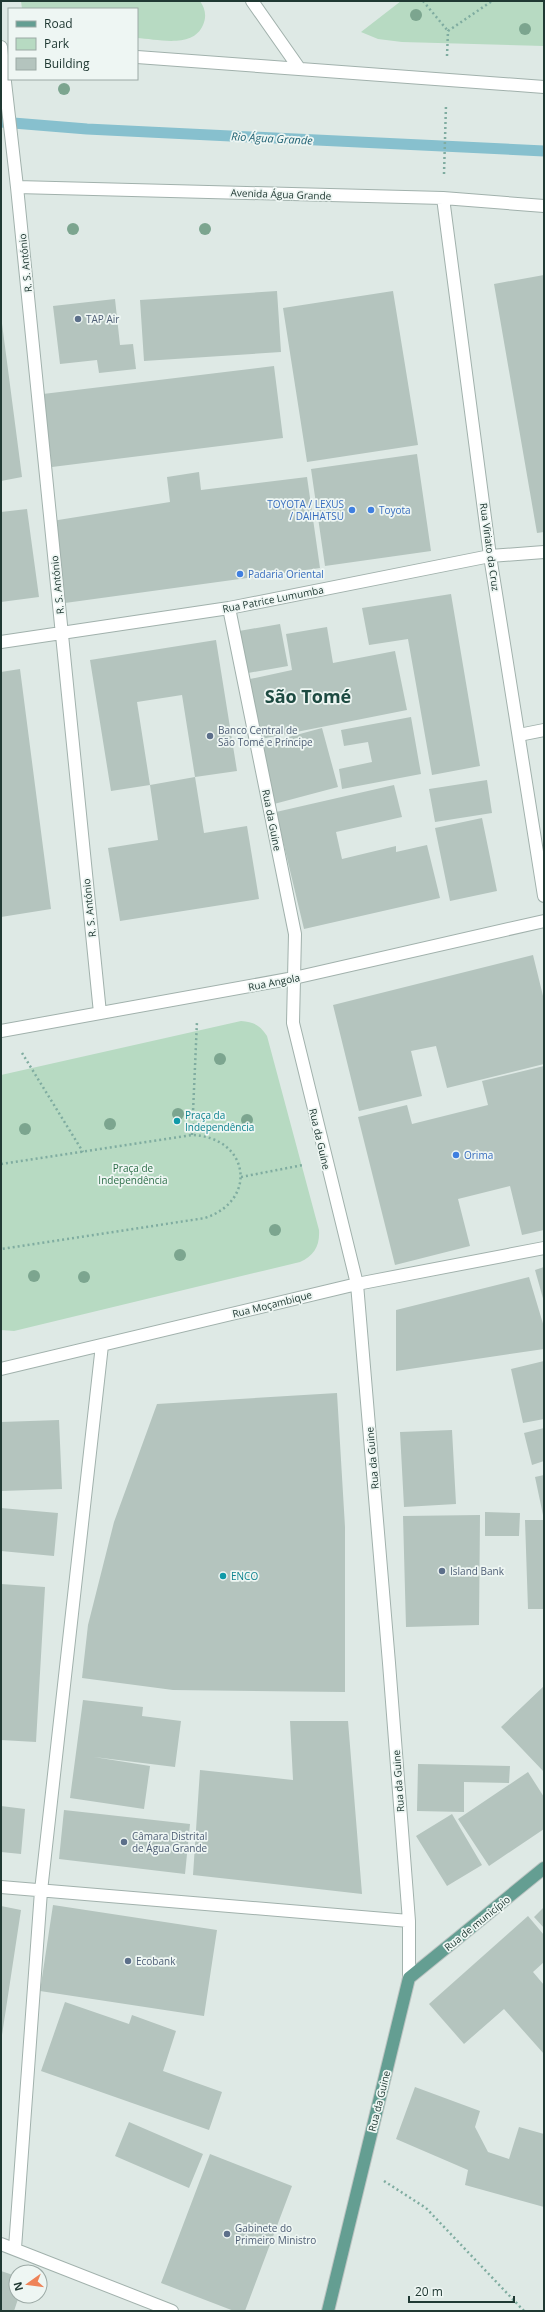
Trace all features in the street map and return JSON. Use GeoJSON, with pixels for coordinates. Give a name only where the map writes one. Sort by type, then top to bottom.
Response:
{"type":"FeatureCollection","features":[{"type":"Feature","properties":{"kind":"main road","name":"Rua de município"},"geometry":{"type":"LineString","coordinates":[[409,1978],[544,1868]]}},
{"type":"Feature","properties":{"kind":"main road","name":"Rua da Guine"},"geometry":{"type":"LineString","coordinates":[[328,2311],[409,1978]]}},
{"type":"Feature","properties":{"kind":"street"},"geometry":{"type":"LineString","coordinates":[[252,1],[299,68]]}},
{"type":"Feature","properties":{"kind":"street","name":"R. S. António"},"geometry":{"type":"LineString","coordinates":[[4,48],[5,80],[100,1013]]}},
{"type":"Feature","properties":{"kind":"street"},"geometry":{"type":"LineString","coordinates":[[138,57],[447,78],[544,87]]}},
{"type":"Feature","properties":{"kind":"street","name":"Avenida Água Grande"},"geometry":{"type":"LineString","coordinates":[[17,187],[443,198],[544,206]]}},
{"type":"Feature","properties":{"kind":"street","name":"Rua Viriato da Cruz"},"geometry":{"type":"LineString","coordinates":[[443,198],[490,556],[544,896]]}},
{"type":"Feature","properties":{"kind":"street","name":"Rua Patrice Lumumba"},"geometry":{"type":"LineString","coordinates":[[1,642],[229,608],[490,556],[544,552]]}},
{"type":"Feature","properties":{"kind":"street","name":"Rua da Guine"},"geometry":{"type":"LineString","coordinates":[[229,608],[295,934],[293,1023],[325,1161],[357,1284],[390,1663],[409,1921],[409,1978]]}},
{"type":"Feature","properties":{"kind":"street"},"geometry":{"type":"LineString","coordinates":[[518,735],[544,730]]}},
{"type":"Feature","properties":{"kind":"street","name":"Rua Angola"},"geometry":{"type":"LineString","coordinates":[[4,1030],[294,978],[544,920]]}},
{"type":"Feature","properties":{"kind":"street","name":"Rua Moçambique"},"geometry":{"type":"LineString","coordinates":[[1,1369],[357,1284],[544,1248]]}},
{"type":"Feature","properties":{"kind":"street"},"geometry":{"type":"LineString","coordinates":[[15,2248],[41,1891],[102,1345]]}},
{"type":"Feature","properties":{"kind":"street"},"geometry":{"type":"LineString","coordinates":[[1,1887],[409,1921]]}},
{"type":"Feature","properties":{"kind":"street"},"geometry":{"type":"LineString","coordinates":[[1,2244],[15,2248],[172,2311]]}},
{"type":"Feature","properties":{"kind":"path"},"geometry":{"type":"LineString","coordinates":[[423,1],[448,31],[443,198]]}},
{"type":"Feature","properties":{"kind":"path"},"geometry":{"type":"LineString","coordinates":[[448,31],[492,1]]}},
{"type":"Feature","properties":{"kind":"path"},"geometry":{"type":"LineString","coordinates":[[192,1134],[198,995]]}},
{"type":"Feature","properties":{"kind":"path"},"geometry":{"type":"LineString","coordinates":[[4,1030],[82,1152]]}},
{"type":"Feature","properties":{"kind":"path"},"geometry":{"type":"LineString","coordinates":[[1,1164],[192,1134],[207,1135],[220,1140],[231,1150],[238,1163],[241,1177],[238,1192],[230,1204],[219,1213],[205,1218],[1,1249]]}},
{"type":"Feature","properties":{"kind":"path"},"geometry":{"type":"LineString","coordinates":[[241,1177],[325,1161]]}},
{"type":"Feature","properties":{"kind":"path"},"geometry":{"type":"LineString","coordinates":[[363,2168],[426,2208],[524,2311]]}},
{"type":"Feature","properties":{"kind":"green space"},"geometry":{"type":"Polygon","coordinates":[[[21,1],[200,1],[204,9],[205,18],[203,25],[198,32],[191,37],[183,40],[164,41],[138,38],[138,8],[22,8],[21,1]]]}},
{"type":"Feature","properties":{"kind":"green space"},"geometry":{"type":"Polygon","coordinates":[[[401,1],[544,1],[544,46],[402,42],[378,39],[361,32],[401,1]]]}},
{"type":"Feature","properties":{"kind":"green space","name":"Praça de Independência"},"geometry":{"type":"Polygon","coordinates":[[[241,1021],[250,1022],[256,1025],[262,1029],[267,1036],[319,1230],[315,1250],[309,1257],[300,1262],[14,1331],[1,1330],[1,1075],[241,1021]]]}},
{"type":"Feature","properties":{"kind":"building"},"geometry":{"type":"Polygon","coordinates":[[[544,275],[544,532],[537,533],[494,284],[544,275]]]}},
{"type":"Feature","properties":{"kind":"building"},"geometry":{"type":"Polygon","coordinates":[[[277,291],[281,352],[144,361],[140,300],[277,291]]]}},
{"type":"Feature","properties":{"kind":"building"},"geometry":{"type":"Polygon","coordinates":[[[393,291],[418,445],[307,462],[283,308],[393,291]]]}},
{"type":"Feature","properties":{"kind":"building"},"geometry":{"type":"Polygon","coordinates":[[[115,299],[120,345],[133,344],[136,369],[99,373],[97,360],[60,364],[53,306],[115,299]]]}},
{"type":"Feature","properties":{"kind":"building"},"geometry":{"type":"Polygon","coordinates":[[[1,316],[22,477],[1,481],[1,316]]]}},
{"type":"Feature","properties":{"kind":"building"},"geometry":{"type":"Polygon","coordinates":[[[274,366],[283,438],[52,467],[43,394],[274,366]]]}},
{"type":"Feature","properties":{"kind":"building","name":"Toyota"},"geometry":{"type":"Polygon","coordinates":[[[417,454],[431,551],[325,566],[311,469],[417,454]]]}},
{"type":"Feature","properties":{"kind":"building"},"geometry":{"type":"Polygon","coordinates":[[[199,472],[201,490],[307,477],[320,568],[65,603],[52,521],[170,502],[167,477],[199,472]]]}},
{"type":"Feature","properties":{"kind":"building"},"geometry":{"type":"Polygon","coordinates":[[[27,509],[39,597],[1,602],[1,512],[27,509]]]}},
{"type":"Feature","properties":{"kind":"building"},"geometry":{"type":"Polygon","coordinates":[[[451,594],[480,766],[432,775],[408,639],[369,645],[362,608],[451,594]]]}},
{"type":"Feature","properties":{"kind":"building"},"geometry":{"type":"Polygon","coordinates":[[[280,624],[288,666],[248,673],[239,631],[280,624]]]}},
{"type":"Feature","properties":{"kind":"building"},"geometry":{"type":"Polygon","coordinates":[[[327,627],[333,663],[395,651],[407,710],[261,739],[250,679],[292,670],[286,634],[327,627]]]}},
{"type":"Feature","properties":{"kind":"building","name":"Banco Central de São Tomé e Príncipe"},"geometry":{"type":"Polygon","coordinates":[[[216,640],[237,771],[195,777],[182,695],[137,702],[150,785],[111,791],[90,660],[216,640]]]}},
{"type":"Feature","properties":{"kind":"building"},"geometry":{"type":"Polygon","coordinates":[[[20,669],[51,909],[1,917],[1,672],[20,669]]]}},
{"type":"Feature","properties":{"kind":"building"},"geometry":{"type":"Polygon","coordinates":[[[411,717],[421,774],[342,789],[339,769],[372,762],[368,742],[344,746],[341,730],[411,717]]]}},
{"type":"Feature","properties":{"kind":"building"},"geometry":{"type":"Polygon","coordinates":[[[322,728],[338,787],[274,804],[259,745],[322,728]]]}},
{"type":"Feature","properties":{"kind":"building"},"geometry":{"type":"Polygon","coordinates":[[[195,777],[204,833],[247,826],[259,899],[120,921],[108,848],[158,840],[150,785],[195,777]]]}},
{"type":"Feature","properties":{"kind":"building"},"geometry":{"type":"Polygon","coordinates":[[[487,780],[492,813],[435,822],[429,789],[487,780]]]}},
{"type":"Feature","properties":{"kind":"building"},"geometry":{"type":"Polygon","coordinates":[[[394,785],[402,817],[336,832],[342,859],[396,846],[396,852],[427,845],[440,898],[304,929],[276,812],[394,785]]]}},
{"type":"Feature","properties":{"kind":"building"},"geometry":{"type":"Polygon","coordinates":[[[482,818],[497,891],[450,901],[435,828],[482,818]]]}},
{"type":"Feature","properties":{"kind":"building"},"geometry":{"type":"Polygon","coordinates":[[[533,955],[544,1000],[544,1064],[447,1088],[436,1046],[411,1051],[422,1096],[359,1111],[333,1005],[533,955]]]}},
{"type":"Feature","properties":{"kind":"building","name":"Orima"},"geometry":{"type":"Polygon","coordinates":[[[544,1066],[544,1230],[522,1235],[510,1186],[458,1199],[470,1246],[395,1265],[358,1117],[407,1105],[412,1124],[488,1105],[482,1081],[544,1066]]]}},
{"type":"Feature","properties":{"kind":"building"},"geometry":{"type":"Polygon","coordinates":[[[544,1267],[544,1302],[535,1270],[544,1267]]]}},
{"type":"Feature","properties":{"kind":"building"},"geometry":{"type":"Polygon","coordinates":[[[529,1277],[544,1327],[544,1349],[396,1371],[396,1310],[529,1277]]]}},
{"type":"Feature","properties":{"kind":"building"},"geometry":{"type":"Polygon","coordinates":[[[544,1361],[544,1419],[523,1423],[511,1369],[544,1361]]]}},
{"type":"Feature","properties":{"kind":"building"},"geometry":{"type":"Polygon","coordinates":[[[337,1393],[345,1527],[345,1692],[173,1690],[82,1678],[88,1625],[114,1522],[157,1404],[337,1393]]]}},
{"type":"Feature","properties":{"kind":"building"},"geometry":{"type":"Polygon","coordinates":[[[59,1420],[62,1489],[1,1491],[1,1422],[59,1420]]]}},
{"type":"Feature","properties":{"kind":"building"},"geometry":{"type":"Polygon","coordinates":[[[544,1428],[544,1461],[532,1465],[524,1433],[544,1428]]]}},
{"type":"Feature","properties":{"kind":"building"},"geometry":{"type":"Polygon","coordinates":[[[452,1430],[456,1504],[404,1507],[400,1432],[452,1430]]]}},
{"type":"Feature","properties":{"kind":"building"},"geometry":{"type":"Polygon","coordinates":[[[544,1475],[544,1515],[543,1515],[535,1477],[544,1475]]]}},
{"type":"Feature","properties":{"kind":"building"},"geometry":{"type":"Polygon","coordinates":[[[1,1508],[58,1513],[54,1556],[1,1551],[1,1508]]]}},
{"type":"Feature","properties":{"kind":"building"},"geometry":{"type":"Polygon","coordinates":[[[485,1512],[520,1513],[519,1536],[485,1536],[485,1512]]]}},
{"type":"Feature","properties":{"kind":"building","name":"Island Bank"},"geometry":{"type":"Polygon","coordinates":[[[480,1515],[479,1625],[406,1627],[403,1516],[480,1515]]]}},
{"type":"Feature","properties":{"kind":"building"},"geometry":{"type":"Polygon","coordinates":[[[525,1520],[544,1520],[544,1609],[528,1609],[525,1520]]]}},
{"type":"Feature","properties":{"kind":"building"},"geometry":{"type":"Polygon","coordinates":[[[1,1584],[45,1587],[36,1742],[1,1740],[1,1584]]]}},
{"type":"Feature","properties":{"kind":"building"},"geometry":{"type":"Polygon","coordinates":[[[544,1686],[544,1772],[501,1727],[544,1686]]]}},
{"type":"Feature","properties":{"kind":"building"},"geometry":{"type":"Polygon","coordinates":[[[83,1700],[143,1707],[142,1716],[181,1721],[175,1767],[94,1757],[150,1766],[144,1809],[70,1798],[83,1700]]]}},
{"type":"Feature","properties":{"kind":"building"},"geometry":{"type":"Polygon","coordinates":[[[290,1721],[348,1721],[362,1894],[193,1875],[200,1770],[293,1780],[290,1721]]]}},
{"type":"Feature","properties":{"kind":"building"},"geometry":{"type":"Polygon","coordinates":[[[418,1764],[510,1766],[509,1783],[464,1782],[464,1812],[417,1811],[418,1764]]]}},
{"type":"Feature","properties":{"kind":"building"},"geometry":{"type":"Polygon","coordinates":[[[528,1772],[544,1797],[544,1829],[489,1866],[458,1819],[528,1772]]]}},
{"type":"Feature","properties":{"kind":"building"},"geometry":{"type":"Polygon","coordinates":[[[1,1806],[25,1809],[21,1854],[1,1852],[1,1806]]]}},
{"type":"Feature","properties":{"kind":"building","name":"Câmara Distrital de Água Grande"},"geometry":{"type":"Polygon","coordinates":[[[64,1810],[190,1824],[185,1874],[59,1859],[64,1810]]]}},
{"type":"Feature","properties":{"kind":"building"},"geometry":{"type":"Polygon","coordinates":[[[452,1814],[482,1865],[447,1886],[416,1836],[452,1814]]]}},
{"type":"Feature","properties":{"kind":"building","name":"Ecobank"},"geometry":{"type":"Polygon","coordinates":[[[53,1905],[217,1930],[204,2016],[40,1991],[53,1905]]]}},
{"type":"Feature","properties":{"kind":"building"},"geometry":{"type":"Polygon","coordinates":[[[1,1906],[21,1910],[2,2035],[1,2034],[1,1906]]]}},
{"type":"Feature","properties":{"kind":"building"},"geometry":{"type":"Polygon","coordinates":[[[544,1907],[544,1928],[534,1917],[544,1907]]]}},
{"type":"Feature","properties":{"kind":"building"},"geometry":{"type":"Polygon","coordinates":[[[528,1916],[544,1935],[544,1962],[533,1972],[544,1985],[544,2054],[504,2009],[464,2044],[429,2004],[528,1916]]]}},
{"type":"Feature","properties":{"kind":"building"},"geometry":{"type":"Polygon","coordinates":[[[65,2002],[129,2024],[132,2015],[176,2031],[163,2071],[222,2092],[209,2130],[41,2071],[65,2002]]]}},
{"type":"Feature","properties":{"kind":"building"},"geometry":{"type":"Polygon","coordinates":[[[415,2087],[480,2111],[475,2127],[488,2152],[509,2159],[519,2127],[544,2134],[544,2207],[465,2185],[468,2170],[396,2139],[415,2087]]]}},
{"type":"Feature","properties":{"kind":"building"},"geometry":{"type":"Polygon","coordinates":[[[129,2122],[203,2154],[189,2188],[115,2156],[129,2122]]]}},
{"type":"Feature","properties":{"kind":"building","name":"Gabinete do Primeiro Ministro"},"geometry":{"type":"Polygon","coordinates":[[[210,2154],[292,2186],[245,2311],[234,2311],[161,2283],[210,2154]]]}},
{"type":"Feature","properties":{"kind":"building"},"geometry":{"type":"Polygon","coordinates":[[[1,2271],[8,2273],[8,2304],[16,2304],[14,2311],[1,2311],[1,2271]]]}},
{"type":"Feature","properties":{"kind":"waterway","name":"Rio Água Grande"},"geometry":{"type":"LineString","coordinates":[[1,122],[87,129],[544,151]]}},
{"type":"Feature","properties":{"kind":"place","name":"TAP Air"},"geometry":{"type":"Point","coordinates":[78,319]}},
{"type":"Feature","properties":{"kind":"place","name":"TOYOTA / LEXUS / DAIHATSU"},"geometry":{"type":"Point","coordinates":[352,510]}},
{"type":"Feature","properties":{"kind":"place","name":"Toyota"},"geometry":{"type":"Point","coordinates":[371,510]}},
{"type":"Feature","properties":{"kind":"place","name":"Padaria Oriental"},"geometry":{"type":"Point","coordinates":[240,574]}},
{"type":"Feature","properties":{"kind":"place","name":"Banco Central de São Tomé e Príncipe"},"geometry":{"type":"Point","coordinates":[210,736]}},
{"type":"Feature","properties":{"kind":"place","name":"Praça da Independência"},"geometry":{"type":"Point","coordinates":[177,1121]}},
{"type":"Feature","properties":{"kind":"place","name":"Orima"},"geometry":{"type":"Point","coordinates":[456,1155]}},
{"type":"Feature","properties":{"kind":"place","name":"Island Bank"},"geometry":{"type":"Point","coordinates":[442,1571]}},
{"type":"Feature","properties":{"kind":"place","name":"ENCO"},"geometry":{"type":"Point","coordinates":[223,1576]}},
{"type":"Feature","properties":{"kind":"place","name":"Câmara Distrital de Água Grande"},"geometry":{"type":"Point","coordinates":[124,1842]}},
{"type":"Feature","properties":{"kind":"place","name":"Ecobank"},"geometry":{"type":"Point","coordinates":[128,1961]}},
{"type":"Feature","properties":{"kind":"place","name":"Gabinete do Primeiro Ministro"},"geometry":{"type":"Point","coordinates":[227,2234]}},
{"type":"Feature","properties":{"kind":"district","name":"São Tomé"},"geometry":{"type":"Point","coordinates":[308,696]}}]}
